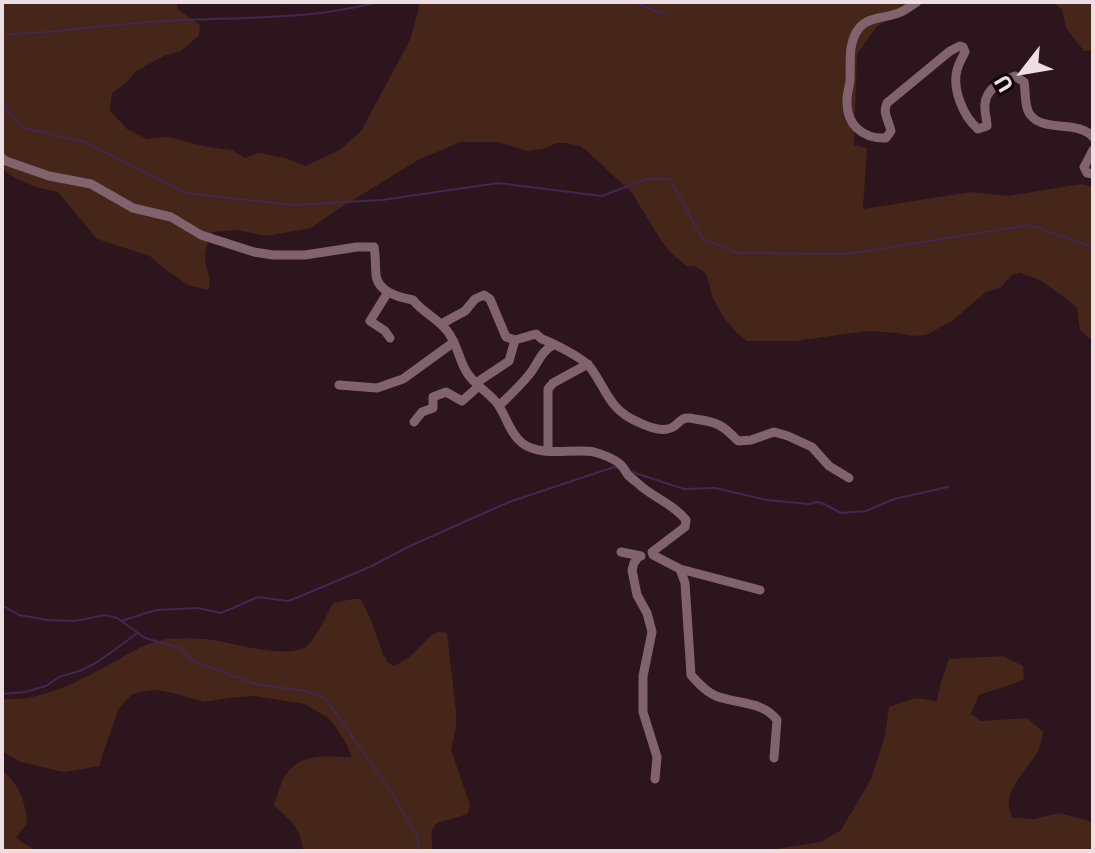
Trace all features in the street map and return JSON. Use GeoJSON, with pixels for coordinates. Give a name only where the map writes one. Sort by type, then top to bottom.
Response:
{"type":"FeatureCollection","features":[{"type":"Feature","properties":{"kind":"street"},"geometry":{"type":"LineString","coordinates":[[917,2],[900,12],[864,23],[854,38],[849,61],[847,101],[851,122],[861,133],[886,138],[891,131],[885,114],[887,103],[960,46],[965,52],[955,80],[957,92],[970,121],[978,129],[987,126],[985,104],[989,92],[1015,76],[1024,82],[1027,107],[1032,117],[1044,123],[1085,131],[1093,137]]}},
{"type":"Feature","properties":{"kind":"street"},"geometry":{"type":"LineString","coordinates":[[1093,150],[1084,167],[1087,173],[1093,174]]}},
{"type":"Feature","properties":{"kind":"street"},"geometry":{"type":"LineString","coordinates":[[2,158],[49,176],[91,184],[133,208],[171,217],[201,235],[254,252],[305,255],[374,247],[377,280],[381,287],[399,297],[413,300],[420,310],[441,324],[454,342],[465,371],[499,406],[523,444],[548,450],[601,454],[621,464],[629,476],[671,504],[686,520],[685,527],[655,549],[653,555]]}},
{"type":"Feature","properties":{"kind":"street"},"geometry":{"type":"LineString","coordinates":[[388,292],[370,321],[390,338]]}},
{"type":"Feature","properties":{"kind":"street"},"geometry":{"type":"LineString","coordinates":[[441,324],[465,311],[475,299],[484,295],[490,299],[506,337],[515,340],[536,334],[588,364],[613,405],[633,420],[664,430],[688,418],[714,422],[738,441],[774,432],[812,447],[834,470],[849,478]]}},
{"type":"Feature","properties":{"kind":"street"},"geometry":{"type":"LineString","coordinates":[[414,422],[422,412],[433,408],[433,397],[446,392],[462,401],[477,384],[509,361],[515,340]]}},
{"type":"Feature","properties":{"kind":"street"},"geometry":{"type":"LineString","coordinates":[[339,385],[377,388],[403,379],[454,342]]}},
{"type":"Feature","properties":{"kind":"street"},"geometry":{"type":"LineString","coordinates":[[499,406],[531,373],[546,349],[553,345]]}},
{"type":"Feature","properties":{"kind":"street"},"geometry":{"type":"LineString","coordinates":[[548,450],[548,389],[553,383],[588,364]]}},
{"type":"Feature","properties":{"kind":"street"},"geometry":{"type":"LineString","coordinates":[[621,552],[653,555],[680,569],[760,590]]}},
{"type":"Feature","properties":{"kind":"street"},"geometry":{"type":"LineString","coordinates":[[639,556],[632,570],[637,595],[647,613],[652,632],[643,676],[643,712],[657,757],[655,779]]}},
{"type":"Feature","properties":{"kind":"street"},"geometry":{"type":"LineString","coordinates":[[680,569],[685,583],[691,675],[714,695],[759,706],[772,713],[777,720],[774,758]]}},
{"type":"Feature","properties":{"kind":"shaded area"},"geometry":{"type":"Polygon","coordinates":[[[2,2],[176,2],[178,10],[200,25],[199,36],[179,52],[166,55],[136,71],[112,93],[110,111],[127,129],[147,139],[169,137],[232,150],[245,158],[258,153],[286,158],[305,166],[340,150],[361,131],[410,40],[418,2],[924,2],[877,26],[857,54],[854,145],[867,148],[863,209],[971,192],[1008,196],[1082,184],[1093,187],[1093,342],[1080,330],[1077,308],[1072,303],[1040,280],[1020,273],[1012,275],[1000,288],[986,292],[952,321],[926,335],[867,331],[795,341],[747,341],[725,319],[713,299],[707,276],[702,270],[687,266],[672,254],[632,193],[586,150],[565,143],[528,151],[497,142],[460,142],[418,160],[311,228],[267,236],[236,230],[213,232],[205,254],[210,282],[208,290],[188,285],[150,256],[97,239],[58,192],[36,187],[2,169],[2,2]]]}},
{"type":"Feature","properties":{"kind":"shaded area"},"geometry":{"type":"Polygon","coordinates":[[[1051,2],[1093,2],[1093,51],[1084,51],[1066,28],[1062,9],[1051,2]]]}},
{"type":"Feature","properties":{"kind":"shaded area"},"geometry":{"type":"Polygon","coordinates":[[[361,599],[383,654],[387,662],[394,666],[410,657],[432,635],[439,631],[447,633],[456,712],[451,750],[470,805],[468,813],[435,826],[432,831],[433,851],[303,851],[297,830],[274,805],[285,776],[296,764],[314,757],[352,757],[334,724],[305,704],[254,696],[204,702],[155,690],[139,692],[131,695],[118,710],[99,766],[59,771],[21,762],[2,751],[2,699],[31,697],[59,689],[161,640],[201,639],[274,651],[300,650],[315,637],[333,603],[361,599]]]}},
{"type":"Feature","properties":{"kind":"shaded area"},"geometry":{"type":"Polygon","coordinates":[[[1003,656],[1023,666],[1024,679],[979,695],[971,714],[981,721],[1027,718],[1043,732],[1038,751],[1011,792],[1009,809],[1013,818],[1034,819],[1059,813],[1093,822],[1093,851],[762,851],[821,842],[841,830],[871,779],[885,736],[889,707],[915,698],[937,701],[949,659],[1003,656]]]}},
{"type":"Feature","properties":{"kind":"shaded area"},"geometry":{"type":"Polygon","coordinates":[[[2,771],[17,787],[25,808],[27,823],[16,838],[36,851],[2,851],[2,771]]]}},
{"type":"Feature","properties":{"kind":"waterway"},"geometry":{"type":"LineString","coordinates":[[2,34],[150,22],[293,16],[378,2]]}},
{"type":"Feature","properties":{"kind":"waterway"},"geometry":{"type":"LineString","coordinates":[[633,2],[666,15]]}},
{"type":"Feature","properties":{"kind":"waterway"},"geometry":{"type":"LineString","coordinates":[[2,105],[24,128],[85,142],[186,193],[292,205],[382,200],[498,183],[602,196],[647,179],[670,179],[702,238],[737,253],[847,254],[1030,225],[1093,247]]}},
{"type":"Feature","properties":{"kind":"waterway"},"geometry":{"type":"LineString","coordinates":[[121,621],[156,610],[198,608],[221,613],[258,597],[288,601],[370,567],[509,502],[618,468]]}},
{"type":"Feature","properties":{"kind":"waterway"},"geometry":{"type":"LineString","coordinates":[[632,472],[684,489],[715,488],[767,500],[817,502],[841,513],[866,511],[894,499],[948,487]]}},
{"type":"Feature","properties":{"kind":"waterway"},"geometry":{"type":"LineString","coordinates":[[2,605],[19,615],[47,620],[75,621],[105,615],[117,618],[145,638],[180,648],[194,661],[255,684],[305,691],[325,698],[392,793],[416,834],[420,851]]}},
{"type":"Feature","properties":{"kind":"waterway"},"geometry":{"type":"LineString","coordinates":[[2,694],[46,686],[59,677],[82,670],[136,634]]}}]}
